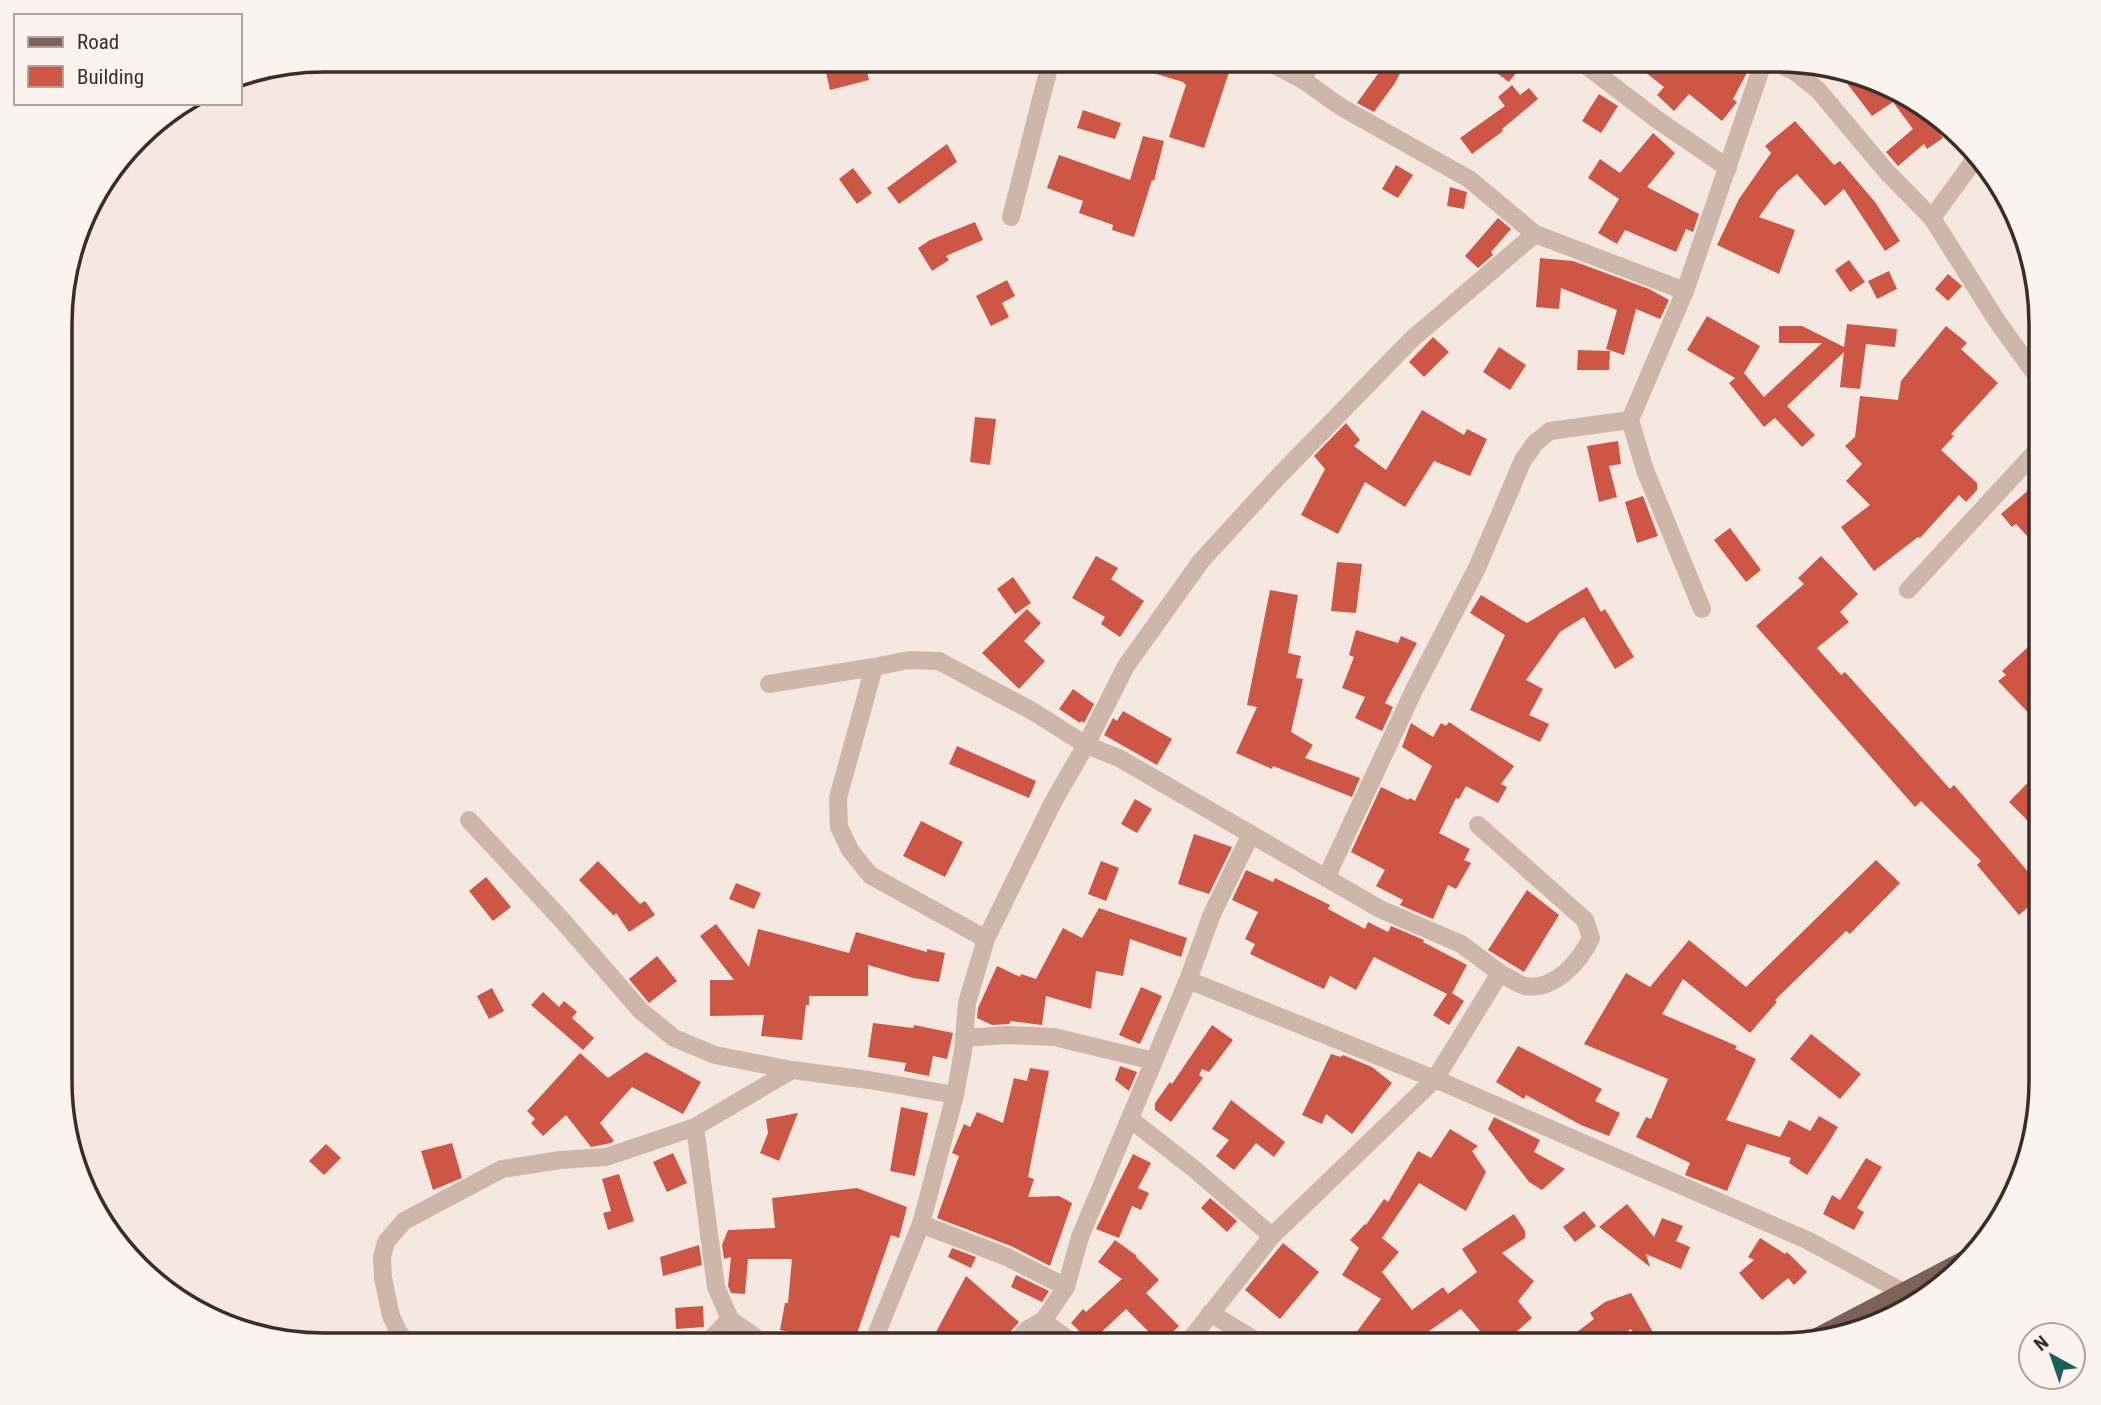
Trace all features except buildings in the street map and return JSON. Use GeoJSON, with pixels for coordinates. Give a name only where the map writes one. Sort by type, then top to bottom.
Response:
{"type":"FeatureCollection","features":[{"type":"Feature","properties":{"kind":"main road"},"geometry":{"type":"LineString","coordinates":[[1840,1325],[1943,1271]]}},
{"type":"Feature","properties":{"kind":"street"},"geometry":{"type":"LineString","coordinates":[[1011,216],[1048,72]]}},
{"type":"Feature","properties":{"kind":"street"},"geometry":{"type":"LineString","coordinates":[[1288,72],[1341,107],[1469,179],[1535,234],[1685,291]]}},
{"type":"Feature","properties":{"kind":"street"},"geometry":{"type":"LineString","coordinates":[[1303,80],[1307,72]]}},
{"type":"Feature","properties":{"kind":"street"},"geometry":{"type":"LineString","coordinates":[[1595,72],[1658,121],[1728,168]]}},
{"type":"Feature","properties":{"kind":"street"},"geometry":{"type":"LineString","coordinates":[[1702,609],[1657,502],[1630,420],[1685,291],[1763,72]]}},
{"type":"Feature","properties":{"kind":"street"},"geometry":{"type":"LineString","coordinates":[[1796,72],[1818,90],[1886,171],[1932,218],[1997,321],[2029,365]]}},
{"type":"Feature","properties":{"kind":"street"},"geometry":{"type":"LineString","coordinates":[[1932,218],[1972,164]]}},
{"type":"Feature","properties":{"kind":"street"},"geometry":{"type":"LineString","coordinates":[[877,1333],[921,1224],[955,1095],[967,1003],[986,939],[1053,802],[1086,745],[1126,666],[1201,561],[1412,339],[1535,234]]}},
{"type":"Feature","properties":{"kind":"street"},"geometry":{"type":"LineString","coordinates":[[1326,877],[1409,700],[1477,568],[1523,460],[1535,443],[1550,431],[1630,420]]}},
{"type":"Feature","properties":{"kind":"street"},"geometry":{"type":"LineString","coordinates":[[1908,590],[2029,459]]}},
{"type":"Feature","properties":{"kind":"street"},"geometry":{"type":"LineString","coordinates":[[769,684],[909,660],[939,661],[1034,712],[1086,745],[1119,758],[1380,909],[1461,944],[1523,986],[1545,983],[1562,975],[1581,957],[1591,934],[1585,920],[1478,825]]}},
{"type":"Feature","properties":{"kind":"street"},"geometry":{"type":"LineString","coordinates":[[874,667],[838,798],[839,827],[850,850],[870,875],[986,939]]}},
{"type":"Feature","properties":{"kind":"street"},"geometry":{"type":"LineString","coordinates":[[469,820],[561,919],[640,1011],[674,1038],[715,1055],[792,1070],[955,1095]]}},
{"type":"Feature","properties":{"kind":"street"},"geometry":{"type":"LineString","coordinates":[[1024,1333],[1043,1321],[1066,1287],[1080,1237],[1188,979],[1212,914],[1251,834]]}},
{"type":"Feature","properties":{"kind":"street"},"geometry":{"type":"LineString","coordinates":[[1195,1333],[1272,1236],[1435,1079],[1500,972]]}},
{"type":"Feature","properties":{"kind":"street"},"geometry":{"type":"LineString","coordinates":[[1188,979],[1435,1079],[1807,1240],[1903,1292]]}},
{"type":"Feature","properties":{"kind":"street"},"geometry":{"type":"LineString","coordinates":[[964,1038],[1007,1035],[1054,1037],[1154,1061]]}},
{"type":"Feature","properties":{"kind":"street"},"geometry":{"type":"LineString","coordinates":[[399,1333],[391,1316],[383,1278],[382,1257],[386,1242],[404,1221],[502,1169],[560,1160],[606,1157],[695,1127],[792,1070]]}},
{"type":"Feature","properties":{"kind":"street"},"geometry":{"type":"LineString","coordinates":[[1130,1119],[1193,1168],[1272,1236]]}},
{"type":"Feature","properties":{"kind":"street"},"geometry":{"type":"LineString","coordinates":[[695,1127],[716,1287],[730,1319],[749,1333]]}},
{"type":"Feature","properties":{"kind":"street"},"geometry":{"type":"LineString","coordinates":[[921,1224],[1007,1257],[1066,1287]]}},
{"type":"Feature","properties":{"kind":"street"},"geometry":{"type":"LineString","coordinates":[[1210,1313],[1243,1333]]}},
{"type":"Feature","properties":{"kind":"street"},"geometry":{"type":"LineString","coordinates":[[717,1333],[730,1319]]}},
{"type":"Feature","properties":{"kind":"street"},"geometry":{"type":"LineString","coordinates":[[1043,1321],[1060,1333]]}}]}
